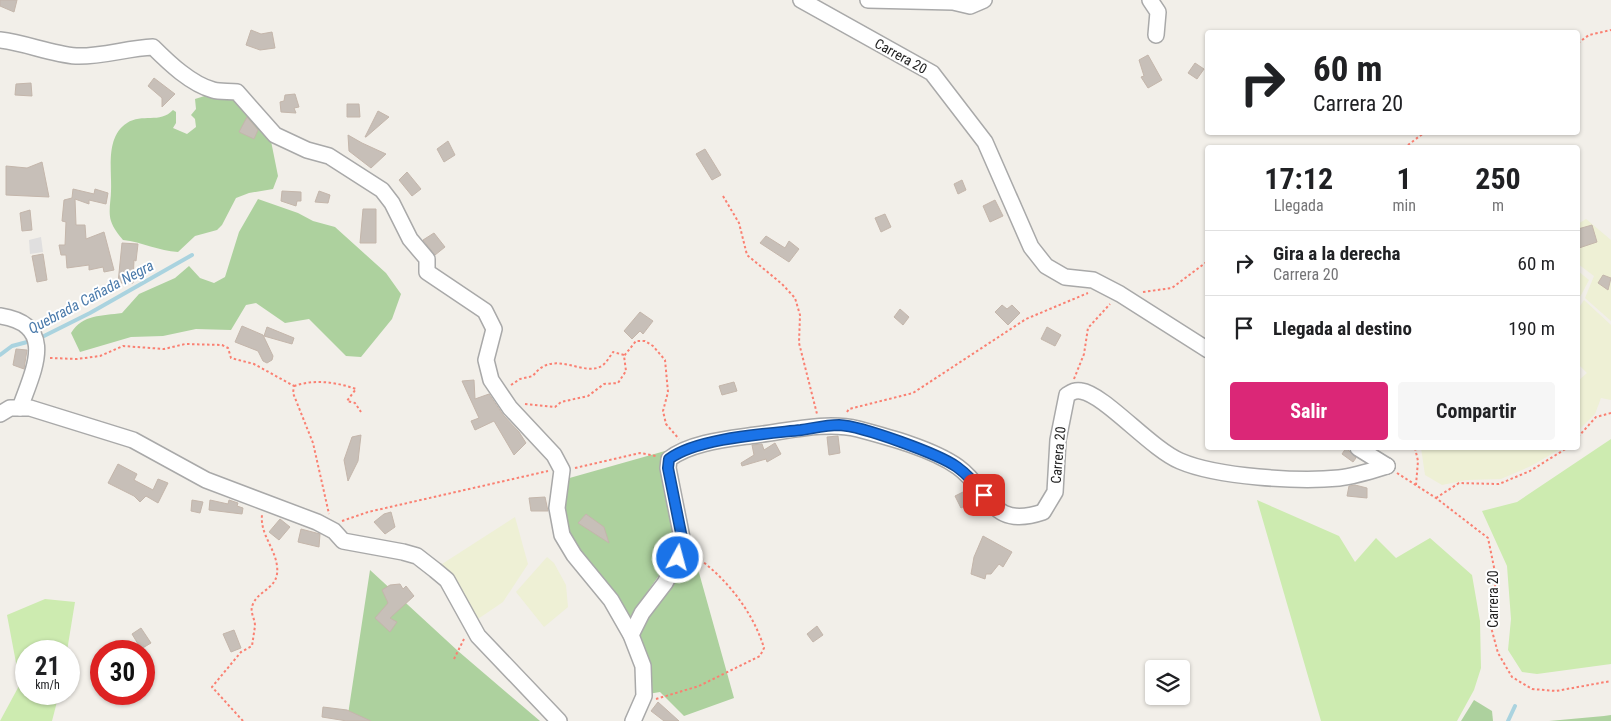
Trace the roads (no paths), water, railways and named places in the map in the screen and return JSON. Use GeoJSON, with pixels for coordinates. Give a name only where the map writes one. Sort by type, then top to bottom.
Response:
{"type":"FeatureCollection","features":[{"type":"Feature","properties":{"kind":"street","name":"Carrera 20"},"geometry":{"type":"LineString","coordinates":[[801,0],[932,73],[985,142],[1031,247],[1046,266],[1066,277],[1092,280],[1120,294],[1205,348]]}},
{"type":"Feature","properties":{"kind":"street"},"geometry":{"type":"LineString","coordinates":[[868,0],[953,2],[970,6],[984,0]]}},
{"type":"Feature","properties":{"kind":"street"},"geometry":{"type":"LineString","coordinates":[[1150,0],[1158,12],[1156,35]]}},
{"type":"Feature","properties":{"kind":"street"},"geometry":{"type":"LineString","coordinates":[[0,40],[74,56],[92,56],[129,48],[153,47],[166,60],[198,82],[214,90],[237,92],[275,135],[287,142],[329,156],[382,190],[392,202],[410,239],[427,260],[427,272],[485,311],[494,329],[486,360],[491,380],[505,395],[510,408],[554,455],[562,470],[557,508],[562,535],[574,555],[611,600],[631,635],[643,666],[644,698],[633,721]]}},
{"type":"Feature","properties":{"kind":"street"},"geometry":{"type":"LineString","coordinates":[[0,316],[14,318],[32,330],[36,339],[38,359],[20,408]]}},
{"type":"Feature","properties":{"kind":"street","name":"Carrera 20"},"geometry":{"type":"LineString","coordinates":[[631,635],[642,613],[665,583],[678,558],[682,538],[668,468],[669,459],[684,449],[744,437],[839,425],[926,451],[957,467],[976,483],[992,506],[1010,516],[1026,518],[1043,512],[1055,492],[1058,440],[1067,396],[1074,391],[1083,391],[1103,403],[1150,443],[1179,461],[1214,472],[1281,477],[1338,478],[1360,475],[1387,466],[1361,450]]}},
{"type":"Feature","properties":{"kind":"street"},"geometry":{"type":"LineString","coordinates":[[0,414],[10,408],[30,408],[133,440],[206,480],[264,501],[334,531],[343,541],[417,556],[447,580],[475,629],[496,657],[559,721]]}},
{"type":"Feature","properties":{"kind":"waterway","name":"Quebrada Cañada Negra"},"geometry":{"type":"LineString","coordinates":[[38,339],[90,313],[192,255]]}},
{"type":"Feature","properties":{"kind":"waterway","name":"Quebrada Cañada Negra"},"geometry":{"type":"LineString","coordinates":[[0,355],[12,346],[31,341]]}},
{"type":"Feature","properties":{"kind":"waterway"},"geometry":{"type":"LineString","coordinates":[[1508,721],[1515,706]]}}]}
